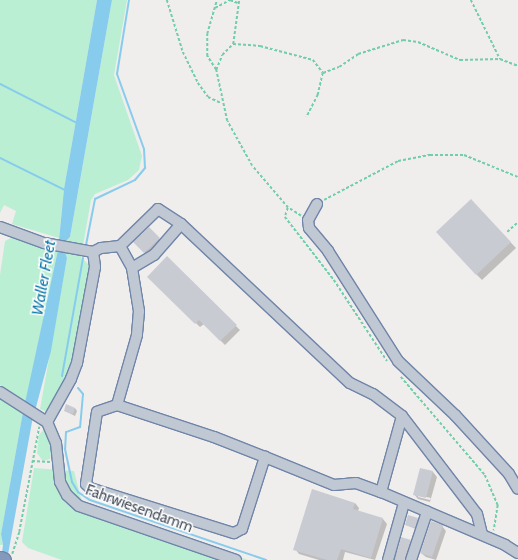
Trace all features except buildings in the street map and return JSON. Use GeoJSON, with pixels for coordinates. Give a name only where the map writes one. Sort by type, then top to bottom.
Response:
{"type":"FeatureCollection","features":[{"type":"Feature","properties":{"kind":"street"},"geometry":{"type":"LineString","coordinates":[[316,204],[308,220],[309,228],[328,251],[398,361],[455,415],[509,474],[518,489]]}},
{"type":"Feature","properties":{"kind":"street"},"geometry":{"type":"LineString","coordinates":[[0,226],[56,245],[93,252],[102,248],[120,246],[158,209],[182,224],[350,383],[373,394],[402,416],[477,514],[482,534]]}},
{"type":"Feature","properties":{"kind":"street"},"geometry":{"type":"LineString","coordinates":[[132,268],[154,255],[182,224]]}},
{"type":"Feature","properties":{"kind":"street"},"geometry":{"type":"LineString","coordinates":[[117,405],[137,335],[139,310],[132,268],[120,246]]}},
{"type":"Feature","properties":{"kind":"street"},"geometry":{"type":"LineString","coordinates":[[0,392],[43,418],[71,379],[77,363],[95,267],[93,252]]}},
{"type":"Feature","properties":{"kind":"street"},"geometry":{"type":"LineString","coordinates":[[265,457],[242,529],[234,533],[90,488],[86,484],[85,475],[97,412],[117,405],[214,437],[265,457],[334,485],[356,483],[381,492],[404,503],[482,534],[518,553]]}},
{"type":"Feature","properties":{"kind":"street"},"geometry":{"type":"LineString","coordinates":[[381,492],[402,416]]}},
{"type":"Feature","properties":{"kind":"street","name":"Fahrwiesendamm"},"geometry":{"type":"LineString","coordinates":[[43,418],[56,443],[60,482],[66,495],[79,506],[236,560]]}},
{"type":"Feature","properties":{"kind":"street"},"geometry":{"type":"LineString","coordinates":[[388,560],[404,503]]}},
{"type":"Feature","properties":{"kind":"street"},"geometry":{"type":"LineString","coordinates":[[411,560],[428,512]]}},
{"type":"Feature","properties":{"kind":"path"},"geometry":{"type":"LineString","coordinates":[[167,0],[183,52],[198,83],[208,96],[221,103]]}},
{"type":"Feature","properties":{"kind":"path"},"geometry":{"type":"LineString","coordinates":[[217,0],[207,34],[207,56],[216,70],[221,103],[227,121],[252,166],[288,208],[308,220]]}},
{"type":"Feature","properties":{"kind":"path"},"geometry":{"type":"LineString","coordinates":[[215,8],[230,0],[238,3]]}},
{"type":"Feature","properties":{"kind":"path"},"geometry":{"type":"LineString","coordinates":[[216,70],[222,56],[234,44],[239,0]]}},
{"type":"Feature","properties":{"kind":"path"},"geometry":{"type":"LineString","coordinates":[[471,0],[500,59]]}},
{"type":"Feature","properties":{"kind":"path"},"geometry":{"type":"LineString","coordinates":[[323,72],[339,68],[358,54],[402,40],[418,42],[460,60],[500,59],[518,66]]}},
{"type":"Feature","properties":{"kind":"path"},"geometry":{"type":"LineString","coordinates":[[234,44],[260,46],[313,60],[323,72]]}},
{"type":"Feature","properties":{"kind":"path"},"geometry":{"type":"LineString","coordinates":[[307,117],[318,95],[323,72]]}},
{"type":"Feature","properties":{"kind":"path"},"geometry":{"type":"LineString","coordinates":[[316,204],[398,161],[430,155],[464,155],[518,177]]}},
{"type":"Feature","properties":{"kind":"path"},"geometry":{"type":"LineString","coordinates":[[507,232],[518,223]]}},
{"type":"Feature","properties":{"kind":"path"},"geometry":{"type":"LineString","coordinates":[[13,546],[19,532],[32,461],[43,418]]}},
{"type":"Feature","properties":{"kind":"path"},"geometry":{"type":"LineString","coordinates":[[32,461],[57,462]]}},
{"type":"Feature","properties":{"kind":"green space"},"geometry":{"type":"Polygon","coordinates":[[[0,0],[97,0],[64,189],[59,238],[12,224],[16,211],[4,205],[0,213],[0,0]]]}},
{"type":"Feature","properties":{"kind":"green space"},"geometry":{"type":"Polygon","coordinates":[[[112,0],[127,0],[114,75],[142,156],[139,170],[128,180],[95,194],[91,200],[81,257],[90,266],[87,294],[72,365],[47,412],[40,409],[67,258],[65,252],[66,241],[70,237],[112,0]]]}},
{"type":"Feature","properties":{"kind":"green space"},"geometry":{"type":"Polygon","coordinates":[[[13,237],[58,250],[26,401],[0,385],[0,275],[5,241],[13,237]]]}},
{"type":"Feature","properties":{"kind":"green space"},"geometry":{"type":"Polygon","coordinates":[[[0,399],[23,412],[1,534],[3,545],[0,545],[0,399]]]}},
{"type":"Feature","properties":{"kind":"green space"},"geometry":{"type":"Polygon","coordinates":[[[45,428],[52,447],[50,459],[43,461],[37,453],[39,435],[45,428]]]}},
{"type":"Feature","properties":{"kind":"green space"},"geometry":{"type":"Polygon","coordinates":[[[34,468],[74,471],[82,503],[248,560],[62,560],[28,548],[22,542],[34,468]]]}},
{"type":"Feature","properties":{"kind":"water"},"geometry":{"type":"Polygon","coordinates":[[[97,0],[112,0],[70,237],[66,241],[65,252],[67,258],[51,351],[32,422],[7,560],[1,560],[3,545],[1,534],[23,412],[58,250],[64,189],[97,0]]]}},
{"type":"Feature","properties":{"kind":"waterway"},"geometry":{"type":"LineString","coordinates":[[86,245],[95,199],[135,180],[145,168],[144,149],[117,74],[129,0]]}},
{"type":"Feature","properties":{"kind":"waterway"},"geometry":{"type":"LineString","coordinates":[[0,84],[77,123]]}},
{"type":"Feature","properties":{"kind":"waterway"},"geometry":{"type":"LineString","coordinates":[[0,158],[65,190]]}},
{"type":"Feature","properties":{"kind":"waterway"},"geometry":{"type":"LineString","coordinates":[[62,376],[83,258]]}},
{"type":"Feature","properties":{"kind":"waterway"},"geometry":{"type":"LineString","coordinates":[[78,388],[83,394],[80,427],[66,432],[65,449],[72,482],[78,492],[90,500],[266,560]]}},
{"type":"Feature","properties":{"kind":"water label","name":"Waller Fleet"},"geometry":{"type":"Point","coordinates":[44,278]}}]}
